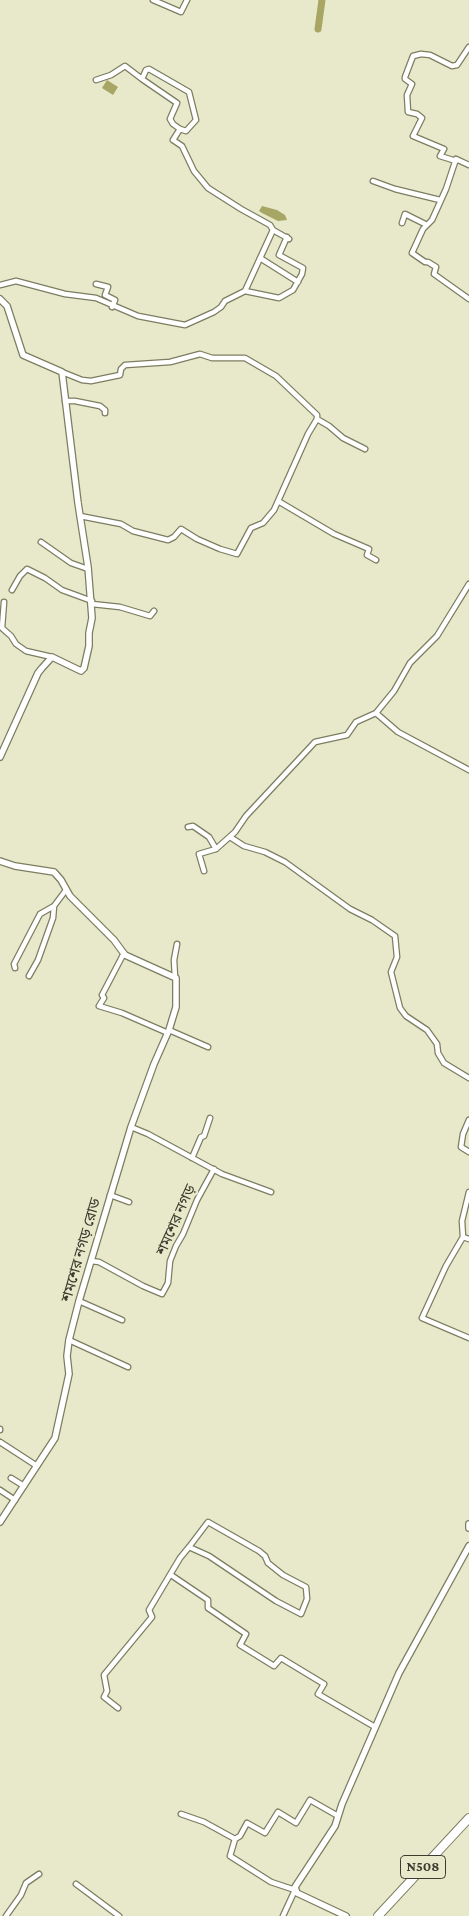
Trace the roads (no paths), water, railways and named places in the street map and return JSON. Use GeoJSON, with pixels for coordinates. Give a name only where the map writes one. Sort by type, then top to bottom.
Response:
{"type":"FeatureCollection","features":[{"type":"Feature","properties":{"kind":"highway","name":"N508"},"geometry":{"type":"LineString","coordinates":[[378,1916],[469,1818]]}},
{"type":"Feature","properties":{"kind":"street"},"geometry":{"type":"LineString","coordinates":[[153,0],[181,12],[187,0]]}},
{"type":"Feature","properties":{"kind":"street"},"geometry":{"type":"LineString","coordinates":[[469,47],[457,65],[452,66],[430,55],[421,54],[413,56],[405,77],[405,80],[412,84],[407,95],[408,112],[417,114],[422,118],[413,136],[444,149],[440,156],[456,161],[456,159],[469,165]]}},
{"type":"Feature","properties":{"kind":"street"},"geometry":{"type":"LineString","coordinates":[[96,80],[110,75],[124,66],[142,79],[177,103],[170,120],[173,124],[186,131],[192,126],[196,120],[189,92],[149,69],[146,70],[142,79]]}},
{"type":"Feature","properties":{"kind":"street"},"geometry":{"type":"LineString","coordinates":[[0,285],[16,281],[65,294],[96,298],[112,307],[138,316],[186,325],[214,312],[225,301],[245,291],[279,298],[293,290],[302,274],[303,268],[279,255],[288,238],[208,188],[194,171],[182,146],[173,140],[180,128]]}},
{"type":"Feature","properties":{"kind":"street"},"geometry":{"type":"LineString","coordinates":[[456,161],[440,200],[412,253],[436,267],[434,274],[469,299]]}},
{"type":"Feature","properties":{"kind":"street"},"geometry":{"type":"LineString","coordinates":[[374,181],[440,200]]}},
{"type":"Feature","properties":{"kind":"street"},"geometry":{"type":"LineString","coordinates":[[402,223],[405,214],[428,225]]}},
{"type":"Feature","properties":{"kind":"street"},"geometry":{"type":"LineString","coordinates":[[245,291],[273,230]]}},
{"type":"Feature","properties":{"kind":"street"},"geometry":{"type":"LineString","coordinates":[[260,258],[298,282]]}},
{"type":"Feature","properties":{"kind":"street"},"geometry":{"type":"LineString","coordinates":[[96,284],[108,287],[105,295],[114,300],[112,307]]}},
{"type":"Feature","properties":{"kind":"street"},"geometry":{"type":"LineString","coordinates":[[0,299],[7,306],[14,322],[23,355],[62,372],[82,380],[91,381],[120,375],[121,369],[125,365],[170,362],[200,354],[212,358],[245,358],[276,376],[317,415],[317,419],[343,438],[365,449]]}},
{"type":"Feature","properties":{"kind":"street"},"geometry":{"type":"LineString","coordinates":[[4,602],[2,628],[11,636],[16,644],[26,651],[52,657],[81,671],[89,646],[92,602],[62,372]]}},
{"type":"Feature","properties":{"kind":"street"},"geometry":{"type":"LineString","coordinates":[[65,401],[100,406],[105,413]]}},
{"type":"Feature","properties":{"kind":"street"},"geometry":{"type":"LineString","coordinates":[[80,516],[121,524],[133,530],[168,540],[174,537],[181,529],[220,550],[237,554],[251,528],[263,524],[274,510],[308,434],[317,419]]}},
{"type":"Feature","properties":{"kind":"street"},"geometry":{"type":"LineString","coordinates":[[278,501],[334,534],[369,549],[367,555],[376,560]]}},
{"type":"Feature","properties":{"kind":"street"},"geometry":{"type":"LineString","coordinates":[[41,542],[72,563],[88,569]]}},
{"type":"Feature","properties":{"kind":"street"},"geometry":{"type":"LineString","coordinates":[[12,590],[20,576],[27,569],[45,578],[62,590],[92,602],[120,607],[150,616],[154,611]]}},
{"type":"Feature","properties":{"kind":"street"},"geometry":{"type":"LineString","coordinates":[[204,871],[199,854],[216,849],[230,837],[246,816],[316,742],[347,735],[356,722],[376,713],[394,691],[410,663],[437,636],[469,584]]}},
{"type":"Feature","properties":{"kind":"street"},"geometry":{"type":"LineString","coordinates":[[0,757],[3,745],[38,673],[52,657]]}},
{"type":"Feature","properties":{"kind":"street"},"geometry":{"type":"LineString","coordinates":[[376,713],[398,732],[469,770]]}},
{"type":"Feature","properties":{"kind":"street"},"geometry":{"type":"LineString","coordinates":[[188,827],[193,826],[210,837],[216,849]]}},
{"type":"Feature","properties":{"kind":"street"},"geometry":{"type":"LineString","coordinates":[[230,837],[244,846],[265,852],[286,862],[350,909],[372,920],[395,936],[397,957],[391,972],[400,1008],[406,1016],[427,1030],[437,1044],[438,1052],[444,1063],[469,1078]]}},
{"type":"Feature","properties":{"kind":"street"},"geometry":{"type":"LineString","coordinates":[[0,861],[15,866],[54,872],[70,896],[114,940],[129,958],[176,978],[174,960],[177,944]]}},
{"type":"Feature","properties":{"kind":"street"},"geometry":{"type":"LineString","coordinates":[[15,968],[14,964],[40,914],[54,906],[66,890]]}},
{"type":"Feature","properties":{"kind":"street"},"geometry":{"type":"LineString","coordinates":[[29,976],[38,960],[53,918],[54,906]]}},
{"type":"Feature","properties":{"kind":"street"},"geometry":{"type":"LineString","coordinates":[[124,953],[102,995],[104,998],[99,1006],[169,1031],[208,1048]]}},
{"type":"Feature","properties":{"kind":"street","name":"শমশের নগড় রোড"},"geometry":{"type":"LineString","coordinates":[[0,1522],[55,1438],[69,1374],[66,1356],[79,1301],[131,1127],[154,1064],[169,1031],[176,1007],[176,978]]}},
{"type":"Feature","properties":{"kind":"street"},"geometry":{"type":"LineString","coordinates":[[192,1158],[201,1137],[204,1136],[210,1118]]}},
{"type":"Feature","properties":{"kind":"street"},"geometry":{"type":"LineString","coordinates":[[469,1120],[463,1134],[461,1147],[469,1152]]}},
{"type":"Feature","properties":{"kind":"street"},"geometry":{"type":"LineString","coordinates":[[131,1127],[148,1134],[222,1174],[270,1192]]}},
{"type":"Feature","properties":{"kind":"street","name":"শমশের নগড়"},"geometry":{"type":"LineString","coordinates":[[91,1262],[99,1262],[162,1294],[168,1283],[170,1261],[176,1246],[197,1200],[214,1169]]}},
{"type":"Feature","properties":{"kind":"street"},"geometry":{"type":"LineString","coordinates":[[469,1192],[462,1221],[464,1237],[446,1266],[422,1318],[469,1338]]}},
{"type":"Feature","properties":{"kind":"street"},"geometry":{"type":"LineString","coordinates":[[110,1195],[129,1202]]}},
{"type":"Feature","properties":{"kind":"street"},"geometry":{"type":"LineString","coordinates":[[464,1237],[469,1239]]}},
{"type":"Feature","properties":{"kind":"street"},"geometry":{"type":"LineString","coordinates":[[79,1301],[122,1320]]}},
{"type":"Feature","properties":{"kind":"street"},"geometry":{"type":"LineString","coordinates":[[69,1340],[128,1367]]}},
{"type":"Feature","properties":{"kind":"street"},"geometry":{"type":"LineString","coordinates":[[0,1442],[37,1466]]}},
{"type":"Feature","properties":{"kind":"street"},"geometry":{"type":"LineString","coordinates":[[11,1478],[24,1486]]}},
{"type":"Feature","properties":{"kind":"street"},"geometry":{"type":"LineString","coordinates":[[0,1490],[15,1500]]}},
{"type":"Feature","properties":{"kind":"street"},"geometry":{"type":"LineString","coordinates":[[118,1708],[104,1697],[107,1691],[104,1674],[152,1617],[149,1610],[189,1547],[208,1522],[259,1551],[265,1556],[268,1563],[283,1575],[306,1587],[308,1599],[301,1614],[276,1601],[209,1556],[189,1547]]}},
{"type":"Feature","properties":{"kind":"street"},"geometry":{"type":"LineString","coordinates":[[283,1916],[295,1890],[335,1826],[399,1673],[469,1546]]}},
{"type":"Feature","properties":{"kind":"street"},"geometry":{"type":"LineString","coordinates":[[171,1575],[208,1600],[208,1608],[246,1634],[240,1645],[274,1666],[281,1658],[324,1684],[318,1694],[375,1727]]}},
{"type":"Feature","properties":{"kind":"street"},"geometry":{"type":"LineString","coordinates":[[338,1816],[310,1800],[296,1823],[278,1812],[265,1833],[247,1823],[240,1836],[235,1839],[230,1856],[271,1882],[295,1890],[346,1916]]}},
{"type":"Feature","properties":{"kind":"street"},"geometry":{"type":"LineString","coordinates":[[180,1814],[204,1822],[235,1839]]}},
{"type":"Feature","properties":{"kind":"street"},"geometry":{"type":"LineString","coordinates":[[6,1916],[21,1895],[26,1883],[39,1874]]}},
{"type":"Feature","properties":{"kind":"street"},"geometry":{"type":"LineString","coordinates":[[76,1884],[119,1916]]}},
{"type":"Feature","properties":{"kind":"waterway"},"geometry":{"type":"LineString","coordinates":[[318,29],[322,0]]}}]}
